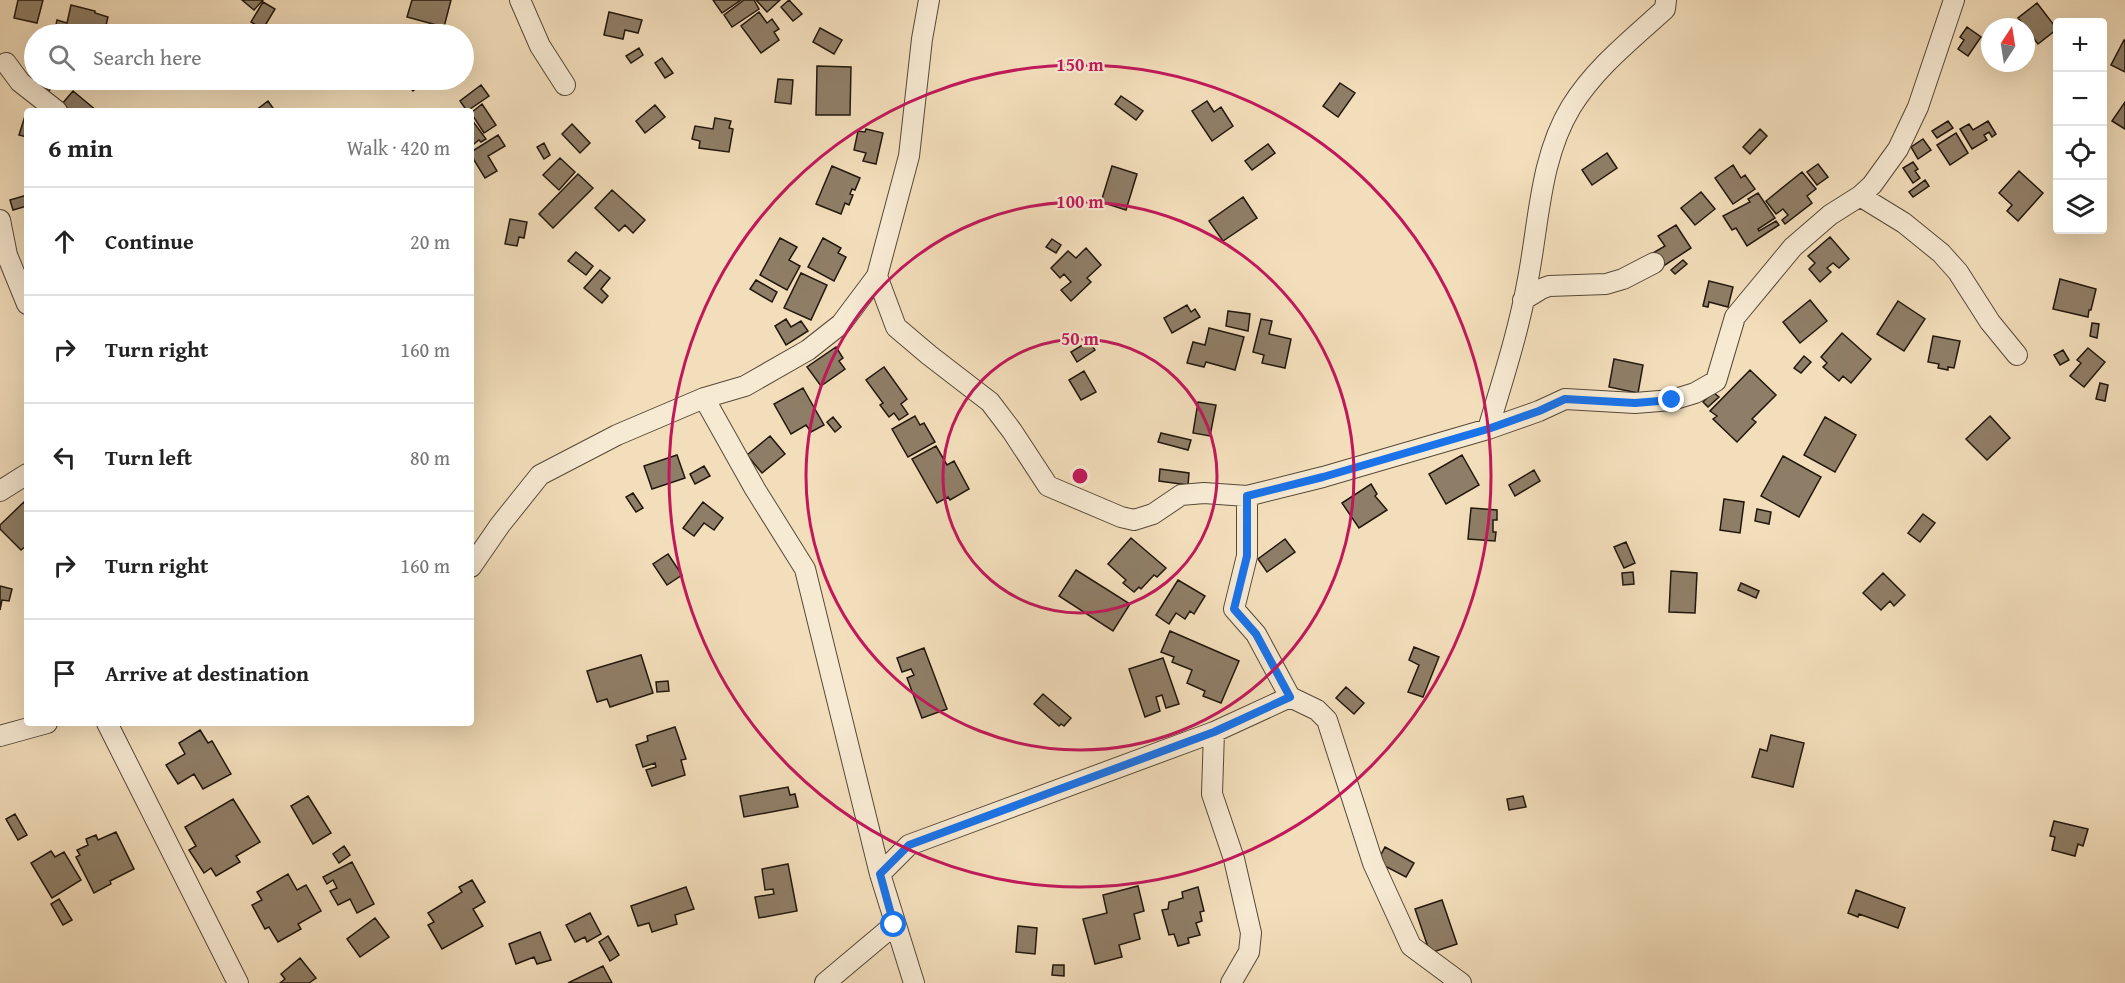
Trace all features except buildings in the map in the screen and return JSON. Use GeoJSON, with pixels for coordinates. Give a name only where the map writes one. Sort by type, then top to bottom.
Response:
{"type":"FeatureCollection","features":[{"type":"Feature","properties":{"kind":"street"},"geometry":{"type":"LineString","coordinates":[[474,563],[500,525],[540,475],[617,435],[704,399],[745,386],[808,350],[841,324],[876,276],[909,156],[922,39],[929,0]]}},
{"type":"Feature","properties":{"kind":"street"},"geometry":{"type":"LineString","coordinates":[[1488,429],[1518,328],[1546,172],[1556,136],[1571,106],[1586,86],[1604,64],[1665,9],[1666,0]]}},
{"type":"Feature","properties":{"kind":"street"},"geometry":{"type":"LineString","coordinates":[[876,276],[896,327],[990,402],[1048,486],[1121,517],[1134,520],[1153,514],[1181,495],[1204,493],[1247,496],[1323,477],[1488,429],[1565,399],[1635,403],[1672,400],[1695,393],[1716,381],[1735,317],[1793,247],[1830,215],[1860,196],[1872,185],[1898,149],[1918,107],[1954,0]]}},
{"type":"Feature","properties":{"kind":"street"},"geometry":{"type":"LineString","coordinates":[[524,4],[540,46],[565,85]]}},
{"type":"Feature","properties":{"kind":"street"},"geometry":{"type":"LineString","coordinates":[[0,82],[3,59]]}},
{"type":"Feature","properties":{"kind":"street"},"geometry":{"type":"LineString","coordinates":[[3,59],[24,85]]}},
{"type":"Feature","properties":{"kind":"street"},"geometry":{"type":"LineString","coordinates":[[30,90],[53,108]]}},
{"type":"Feature","properties":{"kind":"street"},"geometry":{"type":"LineString","coordinates":[[1860,196],[1904,223],[1941,253],[1958,272],[1990,322],[2017,355]]}},
{"type":"Feature","properties":{"kind":"street"},"geometry":{"type":"LineString","coordinates":[[0,220],[7,255],[24,297]]}},
{"type":"Feature","properties":{"kind":"street"},"geometry":{"type":"LineString","coordinates":[[1523,300],[1549,286],[1600,285],[1612,282],[1654,262]]}},
{"type":"Feature","properties":{"kind":"street"},"geometry":{"type":"LineString","coordinates":[[704,399],[755,489],[805,569],[880,874],[894,925],[914,983]]}},
{"type":"Feature","properties":{"kind":"street"},"geometry":{"type":"LineString","coordinates":[[0,491],[24,476]]}},
{"type":"Feature","properties":{"kind":"street"},"geometry":{"type":"LineString","coordinates":[[1247,496],[1247,556],[1234,609],[1256,634],[1290,697],[1317,710],[1327,720],[1373,863],[1412,946],[1461,983]]}},
{"type":"Feature","properties":{"kind":"street"},"geometry":{"type":"LineString","coordinates":[[880,874],[909,845],[1214,732],[1290,697]]}},
{"type":"Feature","properties":{"kind":"street"},"geometry":{"type":"LineString","coordinates":[[0,736],[36,726]]}},
{"type":"Feature","properties":{"kind":"street"},"geometry":{"type":"LineString","coordinates":[[109,726],[238,983]]}},
{"type":"Feature","properties":{"kind":"street"},"geometry":{"type":"LineString","coordinates":[[1214,732],[1212,795],[1234,859],[1251,933],[1249,952],[1231,983]]}},
{"type":"Feature","properties":{"kind":"street"},"geometry":{"type":"LineString","coordinates":[[825,983],[894,925]]}},
{"type":"Feature","properties":{"kind":"route"},"geometry":{"type":"LineString","coordinates":[[894,925],[880,874],[909,845],[1214,732],[1290,697],[1256,634],[1234,609],[1247,556],[1247,496],[1323,477],[1426,445],[1488,429],[1565,399],[1635,403],[1672,400]]}}]}
